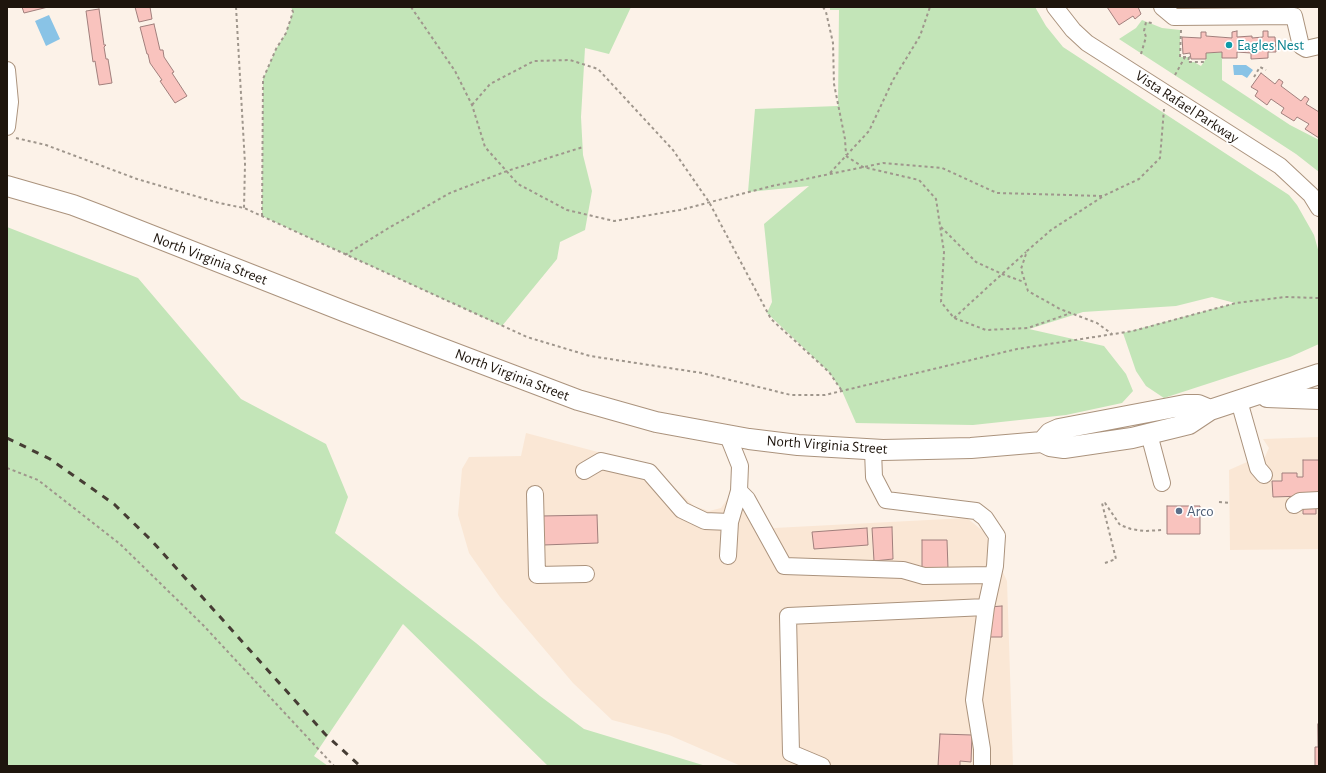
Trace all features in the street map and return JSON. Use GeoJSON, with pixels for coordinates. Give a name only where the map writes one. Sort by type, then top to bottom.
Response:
{"type":"FeatureCollection","features":[{"type":"Feature","properties":{"kind":"main road","name":"North Virginia Street"},"geometry":{"type":"LineString","coordinates":[[7,186],[73,205],[346,312],[578,400],[656,422],[728,436],[798,445],[873,450],[963,449],[1042,442],[1050,446],[1064,448],[1149,434],[1189,424],[1210,410],[1319,374]]}},
{"type":"Feature","properties":{"kind":"main road"},"geometry":{"type":"LineString","coordinates":[[1246,399],[1319,400]]}},
{"type":"Feature","properties":{"kind":"main road"},"geometry":{"type":"LineString","coordinates":[[1042,442],[1050,433],[1059,429],[1185,405],[1198,405],[1210,410]]}},
{"type":"Feature","properties":{"kind":"street","name":"Vista Rafael Parkway"},"geometry":{"type":"LineString","coordinates":[[1054,7],[1073,30],[1087,43],[1280,166],[1311,195],[1319,208]]}},
{"type":"Feature","properties":{"kind":"street"},"geometry":{"type":"LineString","coordinates":[[1162,7],[1174,17],[1294,16],[1300,46],[1306,49],[1319,46]]}},
{"type":"Feature","properties":{"kind":"street"},"geometry":{"type":"LineString","coordinates":[[7,70],[10,102],[10,132]]}},
{"type":"Feature","properties":{"kind":"street"},"geometry":{"type":"LineString","coordinates":[[1246,399],[1258,468],[1264,475]]}},
{"type":"Feature","properties":{"kind":"street"},"geometry":{"type":"LineString","coordinates":[[1149,434],[1162,483]]}},
{"type":"Feature","properties":{"kind":"street"},"geometry":{"type":"LineString","coordinates":[[728,436],[740,466],[739,492],[730,522],[728,556]]}},
{"type":"Feature","properties":{"kind":"street"},"geometry":{"type":"LineString","coordinates":[[873,450],[874,477],[886,500],[976,511],[985,518],[997,536],[993,575],[986,607],[974,700],[982,749],[982,766]]}},
{"type":"Feature","properties":{"kind":"street"},"geometry":{"type":"LineString","coordinates":[[584,471],[601,461],[649,472],[682,510],[705,521],[730,522]]}},
{"type":"Feature","properties":{"kind":"street"},"geometry":{"type":"LineString","coordinates":[[739,492],[747,499],[784,566],[903,570],[924,576],[993,575]]}},
{"type":"Feature","properties":{"kind":"street"},"geometry":{"type":"LineString","coordinates":[[535,494],[537,575],[586,574]]}},
{"type":"Feature","properties":{"kind":"street"},"geometry":{"type":"LineString","coordinates":[[1294,505],[1300,501],[1319,500]]}},
{"type":"Feature","properties":{"kind":"street"},"geometry":{"type":"LineString","coordinates":[[822,766],[791,753],[788,616],[986,607]]}},
{"type":"Feature","properties":{"kind":"path"},"geometry":{"type":"LineString","coordinates":[[236,7],[245,164],[244,208]]}},
{"type":"Feature","properties":{"kind":"path"},"geometry":{"type":"LineString","coordinates":[[262,216],[263,79],[276,49],[286,33],[293,12],[291,7]]}},
{"type":"Feature","properties":{"kind":"path"},"geometry":{"type":"LineString","coordinates":[[411,7],[455,71],[472,105],[485,147],[518,184],[567,210],[614,221],[680,210],[772,186],[883,163],[942,168],[997,193],[1103,196]]}},
{"type":"Feature","properties":{"kind":"path"},"geometry":{"type":"LineString","coordinates":[[823,7],[826,12],[833,43],[834,84],[845,140],[846,156]]}},
{"type":"Feature","properties":{"kind":"path"},"geometry":{"type":"LineString","coordinates":[[829,174],[869,131],[893,80],[920,36],[930,7]]}},
{"type":"Feature","properties":{"kind":"path"},"geometry":{"type":"LineString","coordinates":[[1141,54],[1146,38],[1144,31],[1146,22],[1152,23]]}},
{"type":"Feature","properties":{"kind":"path"},"geometry":{"type":"LineString","coordinates":[[1180,30],[1180,57],[1188,57],[1188,62],[1204,62]]}},
{"type":"Feature","properties":{"kind":"path"},"geometry":{"type":"LineString","coordinates":[[1175,75],[1185,57]]}},
{"type":"Feature","properties":{"kind":"path"},"geometry":{"type":"LineString","coordinates":[[472,105],[490,84],[534,61],[570,60],[598,69],[673,150],[709,202],[770,319],[829,372],[842,390]]}},
{"type":"Feature","properties":{"kind":"path"},"geometry":{"type":"LineString","coordinates":[[1254,77],[1260,67],[1266,70]]}},
{"type":"Feature","properties":{"kind":"path"},"geometry":{"type":"LineString","coordinates":[[954,318],[1051,230],[1103,196],[1139,179],[1160,158],[1163,134],[1164,92]]}},
{"type":"Feature","properties":{"kind":"path"},"geometry":{"type":"LineString","coordinates":[[10,132],[137,179],[219,203],[244,208],[527,337],[590,356],[702,373],[791,395],[825,395],[1017,349],[1133,331],[1236,303],[1285,297],[1319,298]]}},
{"type":"Feature","properties":{"kind":"path"},"geometry":{"type":"LineString","coordinates":[[345,255],[450,193],[507,171],[583,147]]}},
{"type":"Feature","properties":{"kind":"path"},"geometry":{"type":"LineString","coordinates":[[846,156],[863,167],[919,180],[936,199],[944,252],[942,302],[954,318],[986,330],[1028,328],[1071,314]]}},
{"type":"Feature","properties":{"kind":"path"},"geometry":{"type":"LineString","coordinates":[[940,226],[976,262],[1002,274],[1025,282]]}},
{"type":"Feature","properties":{"kind":"path"},"geometry":{"type":"LineString","coordinates":[[1027,251],[1021,269],[1028,291],[1071,314],[1097,323],[1112,334]]}},
{"type":"Feature","properties":{"kind":"path"},"geometry":{"type":"LineString","coordinates":[[7,468],[38,480],[120,544],[203,625],[334,766]]}},
{"type":"Feature","properties":{"kind":"path"},"geometry":{"type":"LineString","coordinates":[[1219,502],[1230,503]]}},
{"type":"Feature","properties":{"kind":"path"},"geometry":{"type":"LineString","coordinates":[[1105,563],[1116,559],[1102,504],[1105,503],[1120,525],[1144,531],[1163,530]]}},
{"type":"Feature","properties":{"kind":"shaded area"},"geometry":{"type":"Polygon","coordinates":[[[526,433],[647,465],[665,479],[694,506],[709,511],[721,508],[728,498],[730,489],[739,491],[774,528],[967,518],[984,532],[1007,581],[1013,766],[741,766],[669,735],[612,720],[573,683],[500,597],[469,553],[458,515],[462,469],[469,457],[521,456],[526,433]]]}},
{"type":"Feature","properties":{"kind":"shaded area"},"geometry":{"type":"Polygon","coordinates":[[[1319,437],[1319,549],[1230,550],[1229,470],[1247,462],[1263,461],[1269,448],[1263,439],[1319,437]]]}},
{"type":"Feature","properties":{"kind":"green space"},"geometry":{"type":"Polygon","coordinates":[[[291,7],[631,7],[609,54],[585,48],[581,117],[583,155],[592,191],[585,230],[560,242],[557,259],[502,326],[262,216],[263,79],[276,49],[286,33],[293,12],[291,7]]]}},
{"type":"Feature","properties":{"kind":"green space"},"geometry":{"type":"Polygon","coordinates":[[[830,7],[1035,7],[1046,26],[1063,47],[1289,195],[1297,205],[1314,235],[1319,253],[1319,344],[1290,357],[1164,398],[1146,386],[1136,371],[1123,333],[1235,303],[1212,297],[1176,306],[1083,312],[1029,329],[1104,346],[1126,374],[1133,391],[1122,403],[1066,415],[973,425],[856,423],[842,391],[829,372],[767,313],[772,302],[764,224],[809,186],[748,192],[755,109],[838,106],[839,10],[830,10],[830,7]]]}},
{"type":"Feature","properties":{"kind":"green space"},"geometry":{"type":"Polygon","coordinates":[[[1142,20],[1162,28],[1180,30],[1180,57],[1189,57],[1189,62],[1194,62],[1201,66],[1206,59],[1206,53],[1222,52],[1222,80],[1290,125],[1319,140],[1319,172],[1296,154],[1119,39],[1136,28],[1142,20]]]}},
{"type":"Feature","properties":{"kind":"green space"},"geometry":{"type":"Polygon","coordinates":[[[7,227],[138,278],[241,399],[326,444],[348,497],[335,533],[476,643],[540,696],[584,729],[706,766],[548,766],[403,624],[314,756],[328,766],[7,766],[7,227]]]}},
{"type":"Feature","properties":{"kind":"water"},"geometry":{"type":"Polygon","coordinates":[[[49,15],[60,39],[46,46],[35,21],[49,15]]]}},
{"type":"Feature","properties":{"kind":"water"},"geometry":{"type":"Polygon","coordinates":[[[1233,65],[1246,65],[1253,70],[1247,78],[1242,75],[1234,75],[1233,65]]]}},
{"type":"Feature","properties":{"kind":"building"},"geometry":{"type":"Polygon","coordinates":[[[22,7],[48,7],[24,13],[22,7]]]}},
{"type":"Feature","properties":{"kind":"building"},"geometry":{"type":"Polygon","coordinates":[[[135,7],[150,7],[152,19],[139,22],[135,7]]]}},
{"type":"Feature","properties":{"kind":"building"},"geometry":{"type":"Polygon","coordinates":[[[1107,7],[1138,7],[1141,14],[1135,19],[1133,16],[1119,25],[1107,7]]]}},
{"type":"Feature","properties":{"kind":"building"},"geometry":{"type":"Polygon","coordinates":[[[99,9],[104,45],[106,45],[104,47],[106,59],[108,59],[112,83],[99,85],[95,61],[93,62],[86,11],[99,9]]]}},
{"type":"Feature","properties":{"kind":"building"},"geometry":{"type":"Polygon","coordinates":[[[154,24],[160,50],[163,50],[164,57],[174,72],[172,73],[187,96],[175,103],[160,81],[162,80],[150,63],[147,54],[140,27],[154,24]]]}},
{"type":"Feature","properties":{"kind":"building","name":"Eagles Nest"},"geometry":{"type":"Polygon","coordinates":[[[1237,31],[1237,37],[1252,36],[1252,38],[1263,37],[1263,31],[1268,31],[1268,37],[1275,37],[1276,52],[1268,52],[1268,58],[1251,59],[1251,53],[1237,52],[1237,58],[1222,58],[1222,52],[1206,53],[1206,59],[1191,59],[1190,53],[1183,54],[1182,37],[1201,38],[1201,32],[1206,32],[1206,36],[1232,38],[1232,32],[1237,31]]]}},
{"type":"Feature","properties":{"kind":"building","name":"Eagles Nest"},"geometry":{"type":"Polygon","coordinates":[[[1261,73],[1275,84],[1279,79],[1283,82],[1281,86],[1301,101],[1305,96],[1309,99],[1306,104],[1319,112],[1319,138],[1305,129],[1309,124],[1297,117],[1294,121],[1281,113],[1284,108],[1271,99],[1267,105],[1255,96],[1258,91],[1251,87],[1261,73]]]}},
{"type":"Feature","properties":{"kind":"building"},"geometry":{"type":"Polygon","coordinates":[[[1303,460],[1319,460],[1319,496],[1316,496],[1316,514],[1303,514],[1303,496],[1273,497],[1272,481],[1282,481],[1282,473],[1297,473],[1297,477],[1303,477],[1303,460]]]}},
{"type":"Feature","properties":{"kind":"building"},"geometry":{"type":"Polygon","coordinates":[[[1167,506],[1200,506],[1200,534],[1167,534],[1167,506]]]}},
{"type":"Feature","properties":{"kind":"building"},"geometry":{"type":"Polygon","coordinates":[[[597,515],[598,543],[543,545],[541,516],[597,515]]]}},
{"type":"Feature","properties":{"kind":"building"},"geometry":{"type":"Polygon","coordinates":[[[892,527],[893,559],[874,561],[872,528],[892,527]]]}},
{"type":"Feature","properties":{"kind":"building"},"geometry":{"type":"Polygon","coordinates":[[[867,528],[868,545],[814,549],[812,532],[867,528]]]}},
{"type":"Feature","properties":{"kind":"building"},"geometry":{"type":"Polygon","coordinates":[[[922,540],[947,540],[948,569],[922,569],[922,540]]]}},
{"type":"Feature","properties":{"kind":"building"},"geometry":{"type":"Polygon","coordinates":[[[1002,606],[1002,637],[990,637],[989,607],[1002,606]]]}},
{"type":"Feature","properties":{"kind":"building"},"geometry":{"type":"Polygon","coordinates":[[[1318,724],[1319,766],[1315,766],[1315,747],[1318,747],[1318,724]]]}},
{"type":"Feature","properties":{"kind":"building"},"geometry":{"type":"Polygon","coordinates":[[[940,734],[972,735],[971,762],[960,761],[960,766],[938,766],[940,734]]]}},
{"type":"Feature","properties":{"kind":"railway"},"geometry":{"type":"LineString","coordinates":[[7,438],[50,459],[114,504],[152,541],[325,734],[360,766]]}},
{"type":"Feature","properties":{"kind":"place","name":"Eagles Nest"},"geometry":{"type":"Point","coordinates":[1229,45]}},
{"type":"Feature","properties":{"kind":"place","name":"Arco"},"geometry":{"type":"Point","coordinates":[1179,511]}}]}
